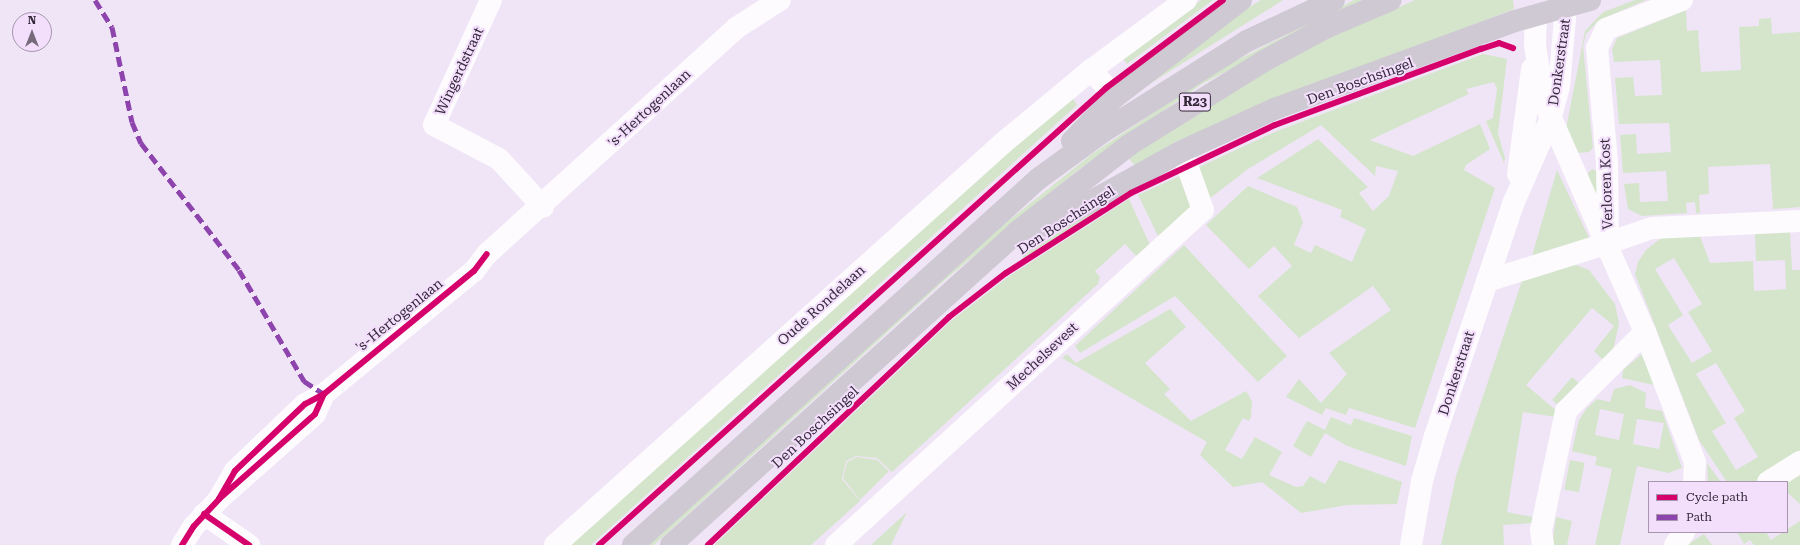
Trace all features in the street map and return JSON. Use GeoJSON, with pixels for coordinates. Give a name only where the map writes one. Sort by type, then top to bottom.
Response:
{"type":"FeatureCollection","features":[{"type":"Feature","properties":{"kind":"main road"},"geometry":{"type":"LineString","coordinates":[[1038,179],[1115,97],[1241,0]]}},
{"type":"Feature","properties":{"kind":"main road","name":"R23"},"geometry":{"type":"LineString","coordinates":[[633,545],[1038,179],[1101,133],[1247,41],[1334,0]]}},
{"type":"Feature","properties":{"kind":"main road","name":"Den Boschsingel"},"geometry":{"type":"LineString","coordinates":[[671,545],[1017,232],[1129,145],[1188,106],[1327,28],[1391,0]]}},
{"type":"Feature","properties":{"kind":"main road"},"geometry":{"type":"LineString","coordinates":[[1017,232],[1042,228],[1182,151],[1277,108],[1537,8],[1590,0]]}},
{"type":"Feature","properties":{"kind":"street","name":"Wingerdstraat"},"geometry":{"type":"LineString","coordinates":[[491,0],[434,125],[499,159],[543,207]]}},
{"type":"Feature","properties":{"kind":"street","name":"'s-Hertogenlaan"},"geometry":{"type":"LineString","coordinates":[[168,545],[199,521],[315,414],[324,394],[474,270],[487,254],[543,207],[736,28],[780,0]]}},
{"type":"Feature","properties":{"kind":"street","name":"Oude Rondelaan"},"geometry":{"type":"LineString","coordinates":[[556,545],[943,195],[1091,70],[1186,0]]}},
{"type":"Feature","properties":{"kind":"street","name":"Verloren Kost"},"geometry":{"type":"LineString","coordinates":[[1682,0],[1606,29],[1597,48],[1607,163],[1608,243],[1652,228],[1800,221]]}},
{"type":"Feature","properties":{"kind":"street","name":"Donkerstraat"},"geometry":{"type":"LineString","coordinates":[[1411,545],[1422,481],[1486,281],[1513,204],[1550,120],[1559,87],[1566,4]]}},
{"type":"Feature","properties":{"kind":"street","name":"Donkerstraat"},"geometry":{"type":"LineString","coordinates":[[1513,204],[1536,55],[1537,8]]}},
{"type":"Feature","properties":{"kind":"street"},"geometry":{"type":"LineString","coordinates":[[1536,55],[1550,120],[1575,168],[1645,332],[1695,462],[1694,481]]}},
{"type":"Feature","properties":{"kind":"street"},"geometry":{"type":"LineString","coordinates":[[1091,70],[1115,97]]}},
{"type":"Feature","properties":{"kind":"street","name":"Mechelsevest"},"geometry":{"type":"LineString","coordinates":[[836,545],[1203,210],[1182,151]]}},
{"type":"Feature","properties":{"kind":"street"},"geometry":{"type":"LineString","coordinates":[[1575,168],[1607,163]]}},
{"type":"Feature","properties":{"kind":"street"},"geometry":{"type":"LineString","coordinates":[[1486,281],[1608,243]]}},
{"type":"Feature","properties":{"kind":"street"},"geometry":{"type":"LineString","coordinates":[[1543,545],[1540,530],[1566,411],[1645,332]]}},
{"type":"Feature","properties":{"kind":"street"},"geometry":{"type":"LineString","coordinates":[[1770,481],[1800,462]]}},
{"type":"Feature","properties":{"kind":"street"},"geometry":{"type":"LineString","coordinates":[[199,521],[249,545]]}},
{"type":"Feature","properties":{"kind":"street"},"geometry":{"type":"LineString","coordinates":[[1675,545],[1683,533]]}},
{"type":"Feature","properties":{"kind":"green space"},"geometry":{"type":"Polygon","coordinates":[[[1201,0],[1213,0],[1127,64],[1123,59],[1201,0]]]}},
{"type":"Feature","properties":{"kind":"green space"},"geometry":{"type":"Polygon","coordinates":[[[1261,0],[1283,0],[1145,87],[1217,27],[1261,0]]]}},
{"type":"Feature","properties":{"kind":"green space"},"geometry":{"type":"Polygon","coordinates":[[[1354,0],[1363,0],[1202,84],[1078,170],[946,279],[654,545],[649,545],[982,242],[1092,154],[1216,71],[1354,0]]]}},
{"type":"Feature","properties":{"kind":"green space"},"geometry":{"type":"Polygon","coordinates":[[[1415,0],[1513,0],[1514,9],[1274,102],[1137,169],[1128,157],[1188,115],[1328,38],[1415,0]]]}},
{"type":"Feature","properties":{"kind":"green space"},"geometry":{"type":"Polygon","coordinates":[[[1635,0],[1646,0],[1598,21],[1586,34],[1583,46],[1593,148],[1589,152],[1579,153],[1565,134],[1585,31],[1603,12],[1635,0]]]}},
{"type":"Feature","properties":{"kind":"green space"},"geometry":{"type":"Polygon","coordinates":[[[1686,10],[1687,31],[1698,30],[1701,72],[1741,70],[1739,27],[1759,26],[1759,19],[1771,18],[1772,34],[1800,32],[1800,207],[1773,209],[1770,164],[1708,167],[1709,194],[1699,195],[1700,213],[1696,213],[1695,202],[1686,203],[1687,213],[1642,216],[1628,209],[1624,184],[1639,183],[1640,202],[1668,201],[1666,171],[1623,173],[1620,135],[1636,134],[1637,154],[1671,152],[1669,123],[1619,124],[1615,78],[1633,77],[1635,96],[1662,95],[1660,60],[1614,62],[1612,49],[1617,38],[1686,10]]]}},
{"type":"Feature","properties":{"kind":"green space"},"geometry":{"type":"Polygon","coordinates":[[[1483,54],[1507,59],[1498,133],[1505,158],[1504,163],[1486,121],[1493,118],[1497,89],[1494,82],[1466,89],[1469,94],[1370,140],[1413,156],[1480,124],[1490,149],[1466,165],[1464,170],[1495,188],[1415,428],[1349,408],[1346,415],[1326,408],[1322,415],[1286,397],[1299,379],[1321,403],[1347,374],[1329,353],[1391,310],[1373,286],[1299,338],[1258,296],[1292,266],[1274,246],[1249,269],[1206,225],[1248,186],[1297,207],[1303,222],[1294,245],[1311,253],[1315,245],[1352,262],[1366,229],[1340,217],[1342,210],[1257,178],[1318,139],[1368,187],[1359,193],[1373,211],[1389,196],[1398,171],[1376,166],[1375,176],[1321,125],[1248,169],[1209,199],[1199,167],[1277,131],[1483,54]]]}},
{"type":"Feature","properties":{"kind":"green space"},"geometry":{"type":"Polygon","coordinates":[[[1071,95],[1077,105],[591,545],[566,545],[1071,95]]]}},
{"type":"Feature","properties":{"kind":"green space"},"geometry":{"type":"Polygon","coordinates":[[[1592,169],[1598,172],[1598,203],[1587,174],[1592,169]]]}},
{"type":"Feature","properties":{"kind":"green space"},"geometry":{"type":"Polygon","coordinates":[[[1557,170],[1590,240],[1531,259],[1557,170]]]}},
{"type":"Feature","properties":{"kind":"green space"},"geometry":{"type":"Polygon","coordinates":[[[1180,176],[1193,205],[1159,238],[1138,195],[1180,176]]]}},
{"type":"Feature","properties":{"kind":"green space"},"geometry":{"type":"Polygon","coordinates":[[[1120,195],[1122,197],[1024,260],[1022,255],[1120,195]]]}},
{"type":"Feature","properties":{"kind":"green space"},"geometry":{"type":"Polygon","coordinates":[[[1129,199],[1150,245],[1136,256],[1125,244],[1095,271],[1100,277],[1098,284],[892,472],[877,458],[856,456],[846,461],[842,479],[860,501],[811,545],[714,545],[951,321],[1008,277],[1129,199]]]}},
{"type":"Feature","properties":{"kind":"green space"},"geometry":{"type":"Polygon","coordinates":[[[1790,232],[1792,270],[1800,270],[1800,454],[1757,481],[1726,481],[1699,440],[1635,274],[1638,262],[1646,250],[1661,238],[1700,236],[1710,263],[1753,261],[1754,291],[1786,289],[1785,260],[1756,261],[1755,234],[1790,232]],[[1674,258],[1655,269],[1683,315],[1668,325],[1692,363],[1712,351],[1688,312],[1702,304],[1674,258]],[[1716,363],[1696,374],[1726,423],[1712,431],[1736,470],[1758,457],[1734,418],[1745,411],[1716,363]]]}},
{"type":"Feature","properties":{"kind":"green space"},"geometry":{"type":"Polygon","coordinates":[[[1184,245],[1287,356],[1258,382],[1175,296],[1080,353],[1075,346],[1184,245]]]}},
{"type":"Feature","properties":{"kind":"green space"},"geometry":{"type":"Polygon","coordinates":[[[1571,263],[1589,270],[1615,304],[1619,323],[1613,351],[1604,361],[1594,351],[1614,326],[1592,308],[1526,385],[1558,412],[1556,417],[1523,412],[1507,512],[1533,517],[1532,523],[1503,525],[1504,545],[1441,545],[1456,476],[1522,281],[1571,263]]]}},
{"type":"Feature","properties":{"kind":"green space"},"geometry":{"type":"Polygon","coordinates":[[[1170,309],[1186,327],[1145,363],[1170,389],[1164,394],[1191,421],[1246,391],[1252,401],[1251,417],[1249,421],[1243,418],[1225,450],[1242,459],[1255,437],[1282,452],[1269,475],[1296,487],[1303,486],[1310,476],[1325,484],[1339,460],[1402,482],[1397,504],[1347,505],[1301,513],[1262,482],[1233,487],[1200,455],[1207,442],[1062,358],[1067,354],[1076,363],[1170,309]]]}},
{"type":"Feature","properties":{"kind":"green space"},"geometry":{"type":"Polygon","coordinates":[[[1642,354],[1656,383],[1654,385],[1622,378],[1623,370],[1642,354]]]}},
{"type":"Feature","properties":{"kind":"green space"},"geometry":{"type":"Polygon","coordinates":[[[1572,377],[1581,385],[1559,406],[1552,400],[1572,377]]]}},
{"type":"Feature","properties":{"kind":"green space"},"geometry":{"type":"Polygon","coordinates":[[[1630,385],[1646,393],[1645,408],[1662,411],[1682,468],[1668,473],[1637,466],[1620,545],[1595,545],[1612,469],[1595,465],[1597,457],[1572,451],[1579,420],[1587,408],[1597,399],[1610,402],[1614,389],[1630,385]],[[1600,409],[1595,435],[1619,440],[1624,414],[1600,409]],[[1637,419],[1633,444],[1659,449],[1664,423],[1637,419]]]}},
{"type":"Feature","properties":{"kind":"green space"},"geometry":{"type":"Polygon","coordinates":[[[1331,417],[1351,425],[1354,418],[1412,436],[1406,466],[1347,446],[1325,433],[1311,457],[1293,446],[1307,421],[1325,430],[1331,417]]]}},
{"type":"Feature","properties":{"kind":"green space"},"geometry":{"type":"Polygon","coordinates":[[[857,457],[877,460],[889,471],[860,500],[843,478],[847,462],[857,457]]]}},
{"type":"Feature","properties":{"kind":"green space"},"geometry":{"type":"Polygon","coordinates":[[[1570,460],[1585,463],[1579,492],[1564,489],[1570,460]]]}},
{"type":"Feature","properties":{"kind":"green space"},"geometry":{"type":"Polygon","coordinates":[[[1707,463],[1720,481],[1708,481],[1707,463]]]}},
{"type":"Feature","properties":{"kind":"green space"},"geometry":{"type":"Polygon","coordinates":[[[1800,472],[1800,504],[1788,493],[1788,481],[1800,472]]]}},
{"type":"Feature","properties":{"kind":"green space"},"geometry":{"type":"Polygon","coordinates":[[[907,512],[891,545],[871,545],[907,512]]]}},
{"type":"Feature","properties":{"kind":"green space"},"geometry":{"type":"Polygon","coordinates":[[[1556,517],[1572,521],[1567,545],[1552,545],[1556,517]]]}},
{"type":"Feature","properties":{"kind":"green space"},"geometry":{"type":"Polygon","coordinates":[[[1800,521],[1800,545],[1754,545],[1750,540],[1744,544],[1738,533],[1767,533],[1771,540],[1782,533],[1788,533],[1788,529],[1800,521]]]}},
{"type":"Feature","properties":{"kind":"green space"},"geometry":{"type":"Polygon","coordinates":[[[1704,534],[1712,545],[1687,545],[1704,534]]]}},
{"type":"Feature","properties":{"kind":"marked path"},"geometry":{"type":"LineString","coordinates":[[95,0],[112,27],[132,122],[141,143],[239,270],[304,381],[324,394]]}},
{"type":"Feature","properties":{"kind":"cycle path"},"geometry":{"type":"LineString","coordinates":[[599,545],[1106,88],[1223,0]]}},
{"type":"Feature","properties":{"kind":"cycle path"},"geometry":{"type":"LineString","coordinates":[[708,545],[949,317],[1006,273],[1131,193],[1275,125],[1499,43],[1513,48]]}},
{"type":"Feature","properties":{"kind":"cycle path"},"geometry":{"type":"LineString","coordinates":[[324,394],[474,271],[487,254]]}},
{"type":"Feature","properties":{"kind":"cycle path"},"geometry":{"type":"LineString","coordinates":[[182,545],[194,526],[219,499],[315,414],[324,394],[305,404],[235,471],[219,499]]}},
{"type":"Feature","properties":{"kind":"cycle path"},"geometry":{"type":"LineString","coordinates":[[204,514],[249,545]]}}]}
